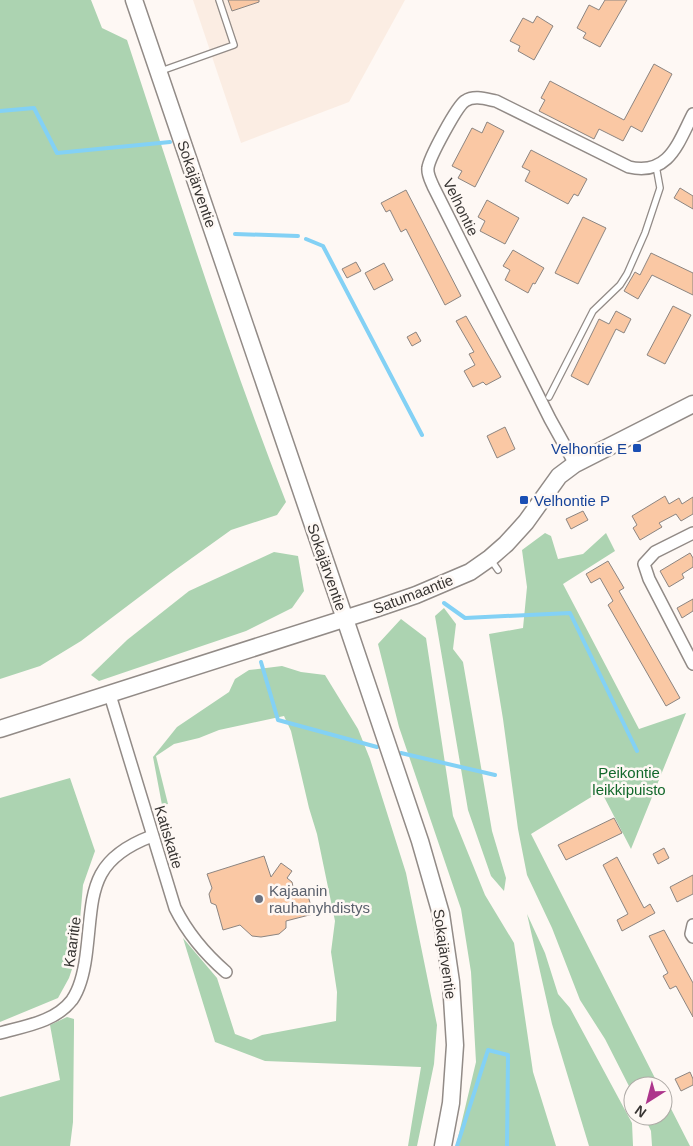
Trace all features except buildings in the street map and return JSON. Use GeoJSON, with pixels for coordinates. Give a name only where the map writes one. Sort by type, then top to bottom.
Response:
{"type":"FeatureCollection","features":[{"type":"Feature","properties":{"kind":"street","name":"Sokajärventie"},"geometry":{"type":"LineString","coordinates":[[134,0],[420,841],[441,914],[451,982],[455,1045],[450,1103],[442,1146]]}},
{"type":"Feature","properties":{"kind":"street","name":"Velhontie"},"geometry":{"type":"LineString","coordinates":[[575,464],[550,419],[433,186],[428,169],[430,160],[456,110],[466,100],[480,98],[496,101],[629,167],[640,170],[656,166]]}},
{"type":"Feature","properties":{"kind":"street"},"geometry":{"type":"LineString","coordinates":[[656,166],[665,162],[674,153],[693,114]]}},
{"type":"Feature","properties":{"kind":"street","name":"Satumaantie"},"geometry":{"type":"LineString","coordinates":[[0,729],[345,619],[427,591],[470,572],[494,564],[506,544],[526,522],[559,476],[575,464],[693,404]]}},
{"type":"Feature","properties":{"kind":"street"},"geometry":{"type":"LineString","coordinates":[[693,533],[655,552],[644,564],[649,579],[693,664]]}},
{"type":"Feature","properties":{"kind":"street","name":"Katiskatie"},"geometry":{"type":"LineString","coordinates":[[110,695],[175,908],[185,929],[208,957],[226,972]]}},
{"type":"Feature","properties":{"kind":"street","name":"Kaaritie"},"geometry":{"type":"LineString","coordinates":[[0,1033],[39,1023],[59,1011],[72,1000],[83,975],[97,878],[107,863],[117,854],[136,842],[152,836]]}},
{"type":"Feature","properties":{"kind":"street"},"geometry":{"type":"LineString","coordinates":[[693,926],[693,938]]}},
{"type":"Feature","properties":{"kind":"lane"},"geometry":{"type":"LineString","coordinates":[[158,71],[234,45],[219,0]]}},
{"type":"Feature","properties":{"kind":"lane"},"geometry":{"type":"LineString","coordinates":[[549,397],[593,312],[620,285],[627,274],[648,225],[660,188],[656,166]]}},
{"type":"Feature","properties":{"kind":"shaded area"},"geometry":{"type":"Polygon","coordinates":[[[193,0],[405,0],[349,102],[241,143],[193,0]]]}},
{"type":"Feature","properties":{"kind":"green space"},"geometry":{"type":"Polygon","coordinates":[[[0,0],[91,0],[102,28],[127,40],[223,330],[286,502],[277,515],[231,530],[81,641],[40,666],[0,679],[0,0]]]}},
{"type":"Feature","properties":{"kind":"green space","name":"Peikontie leikkipuisto"},"geometry":{"type":"Polygon","coordinates":[[[545,533],[551,536],[558,559],[583,554],[606,533],[615,551],[563,584],[639,729],[686,713],[631,849],[601,791],[531,834],[654,1076],[624,1076],[605,1039],[580,1000],[552,928],[527,875],[518,829],[489,634],[523,628],[527,587],[522,550],[545,533]]]}},
{"type":"Feature","properties":{"kind":"green space"},"geometry":{"type":"Polygon","coordinates":[[[274,552],[298,556],[304,591],[292,608],[246,631],[99,681],[91,675],[127,640],[189,591],[274,552]]]}},
{"type":"Feature","properties":{"kind":"green space"},"geometry":{"type":"Polygon","coordinates":[[[444,608],[456,624],[453,649],[463,662],[492,831],[506,878],[504,891],[491,876],[468,810],[435,616],[444,608]]]}},
{"type":"Feature","properties":{"kind":"green space"},"geometry":{"type":"Polygon","coordinates":[[[401,619],[426,638],[453,816],[485,895],[514,943],[533,1072],[556,1146],[456,1146],[476,1062],[471,972],[461,909],[399,727],[378,644],[401,619]]]}},
{"type":"Feature","properties":{"kind":"green space"},"geometry":{"type":"Polygon","coordinates":[[[282,666],[301,672],[325,675],[358,729],[370,759],[406,873],[437,1025],[434,1064],[417,1146],[408,1146],[421,1067],[265,1061],[215,1042],[183,938],[217,978],[235,1034],[251,1040],[262,1035],[336,1021],[337,992],[331,952],[335,921],[317,834],[291,731],[284,716],[219,730],[199,738],[174,744],[156,756],[168,804],[162,805],[153,757],[177,727],[229,692],[235,679],[249,670],[282,666]]]}},
{"type":"Feature","properties":{"kind":"green space"},"geometry":{"type":"Polygon","coordinates":[[[70,778],[95,851],[83,885],[77,954],[69,978],[58,998],[0,1022],[0,798],[70,778]]]}},
{"type":"Feature","properties":{"kind":"green space"},"geometry":{"type":"Polygon","coordinates":[[[527,914],[545,953],[558,994],[570,1008],[623,1106],[623,1126],[632,1126],[633,1146],[589,1146],[552,1024],[527,914]]]}},
{"type":"Feature","properties":{"kind":"green space"},"geometry":{"type":"Polygon","coordinates":[[[67,1017],[74,1019],[73,1122],[70,1146],[0,1146],[0,1097],[60,1080],[50,1025],[67,1017]]]}},
{"type":"Feature","properties":{"kind":"green space"},"geometry":{"type":"Polygon","coordinates":[[[673,1113],[690,1146],[652,1146],[649,1126],[673,1126],[673,1113]]]}},
{"type":"Feature","properties":{"kind":"waterway"},"geometry":{"type":"LineString","coordinates":[[0,111],[34,108],[57,153],[170,142]]}},
{"type":"Feature","properties":{"kind":"waterway"},"geometry":{"type":"LineString","coordinates":[[235,234],[298,236]]}},
{"type":"Feature","properties":{"kind":"waterway"},"geometry":{"type":"LineString","coordinates":[[306,239],[323,246],[422,435]]}},
{"type":"Feature","properties":{"kind":"waterway"},"geometry":{"type":"LineString","coordinates":[[444,603],[465,618],[570,613],[637,751]]}},
{"type":"Feature","properties":{"kind":"waterway"},"geometry":{"type":"LineString","coordinates":[[261,662],[278,720],[377,747]]}},
{"type":"Feature","properties":{"kind":"waterway"},"geometry":{"type":"LineString","coordinates":[[401,753],[495,775]]}},
{"type":"Feature","properties":{"kind":"waterway"},"geometry":{"type":"LineString","coordinates":[[457,1146],[488,1050],[508,1055],[507,1146]]}},
{"type":"Feature","properties":{"kind":"place","name":"Velhontie E"},"geometry":{"type":"Point","coordinates":[637,448]}},
{"type":"Feature","properties":{"kind":"place","name":"Velhontie P"},"geometry":{"type":"Point","coordinates":[524,500]}},
{"type":"Feature","properties":{"kind":"place","name":"Kajaanin rauhanyhdistys"},"geometry":{"type":"Point","coordinates":[259,899]}}]}
